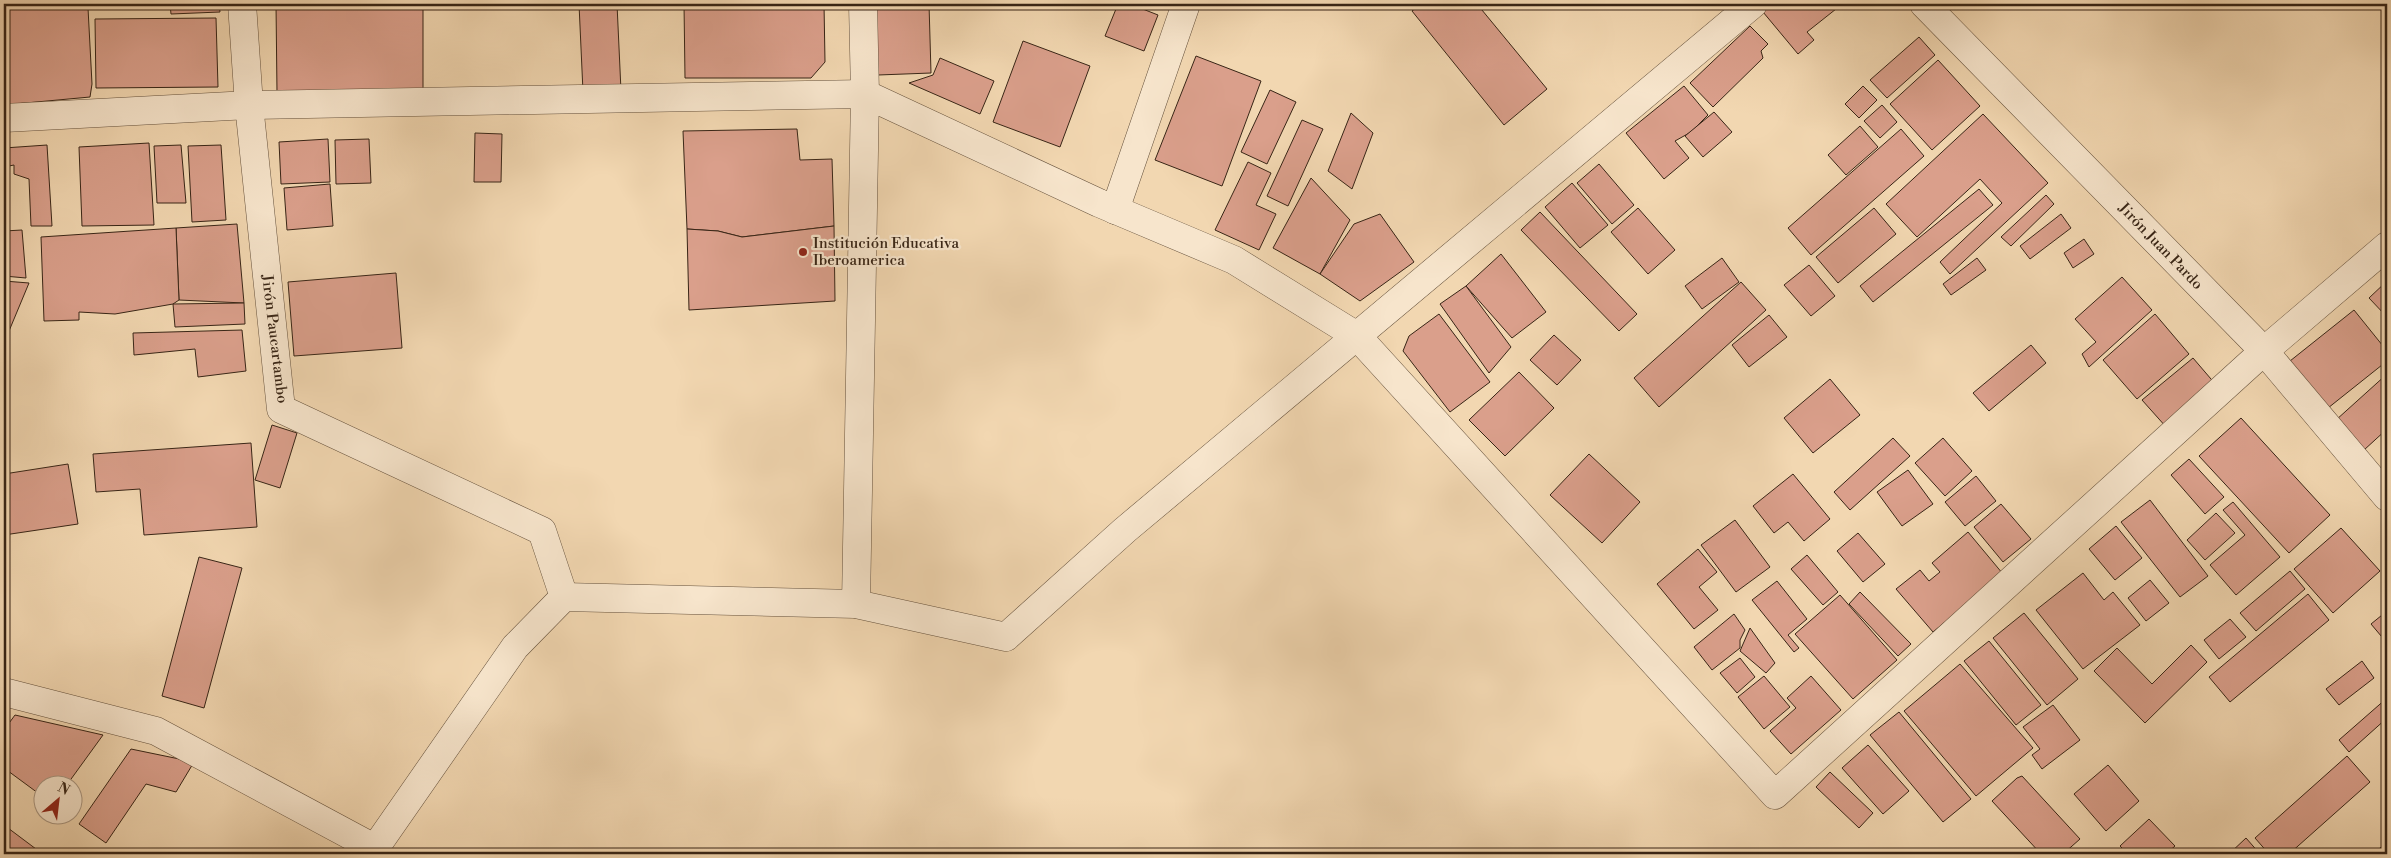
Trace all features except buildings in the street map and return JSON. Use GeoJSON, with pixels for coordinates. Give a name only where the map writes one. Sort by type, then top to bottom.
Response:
{"type":"FeatureCollection","features":[{"type":"Feature","properties":{"kind":"street","name":"Jirón Paucartambo"},"geometry":{"type":"LineString","coordinates":[[242,4],[249,105],[281,409],[542,531],[564,597]]}},
{"type":"Feature","properties":{"kind":"street"},"geometry":{"type":"LineString","coordinates":[[856,604],[865,94],[863,4]]}},
{"type":"Feature","properties":{"kind":"street"},"geometry":{"type":"LineString","coordinates":[[1114,210],[1186,4]]}},
{"type":"Feature","properties":{"kind":"street"},"geometry":{"type":"LineString","coordinates":[[4,692],[156,731],[373,852],[516,646],[564,597],[856,604],[1006,637],[1125,530],[1753,4]]}},
{"type":"Feature","properties":{"kind":"street","name":"Jirón Juan Pardo"},"geometry":{"type":"LineString","coordinates":[[1924,4],[2264,351],[2387,497]]}},
{"type":"Feature","properties":{"kind":"street"},"geometry":{"type":"LineString","coordinates":[[4,118],[249,105],[865,94],[1114,210],[1234,260],[1357,336],[1775,795],[2264,351],[2387,246]]}},
{"type":"Feature","properties":{"kind":"place","name":"Institución Educativa Iberoamerica"},"geometry":{"type":"Point","coordinates":[803,252]}}]}
